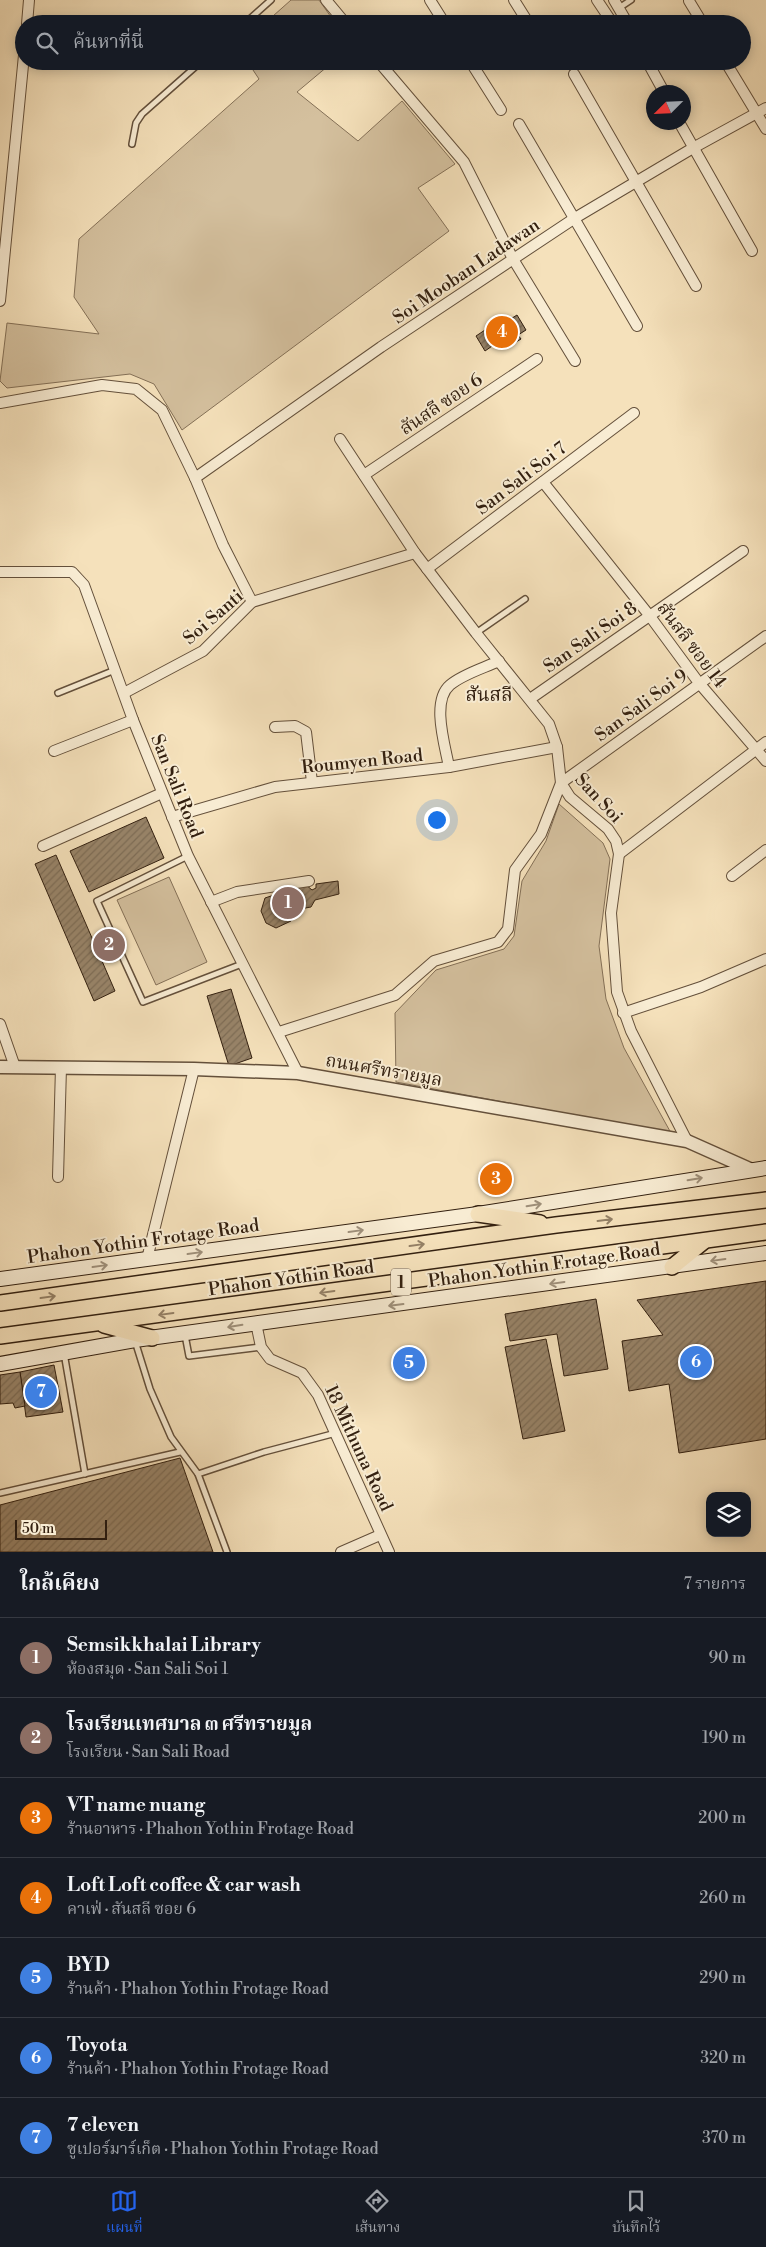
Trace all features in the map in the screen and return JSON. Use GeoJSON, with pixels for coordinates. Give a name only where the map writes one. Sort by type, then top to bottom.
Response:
{"type":"FeatureCollection","features":[{"type":"Feature","properties":{"kind":"main road","name":"Phahon Yothin Frotage Road"},"geometry":{"type":"LineString","coordinates":[[0,1279],[478,1214],[759,1169]]}},
{"type":"Feature","properties":{"kind":"main road","name":"Phahon Yothin Road"},"geometry":{"type":"LineString","coordinates":[[0,1303],[556,1225],[766,1200]]}},
{"type":"Feature","properties":{"kind":"main road"},"geometry":{"type":"LineString","coordinates":[[478,1214],[556,1225]]}},
{"type":"Feature","properties":{"kind":"main road","name":"Phahon Yothin Road"},"geometry":{"type":"LineString","coordinates":[[0,1336],[766,1232]]}},
{"type":"Feature","properties":{"kind":"main road"},"geometry":{"type":"LineString","coordinates":[[672,1266],[705,1241]]}},
{"type":"Feature","properties":{"kind":"main road","name":"Phahon Yothin Frotage Road"},"geometry":{"type":"LineString","coordinates":[[0,1364],[135,1340],[766,1253]]}},
{"type":"Feature","properties":{"kind":"main road"},"geometry":{"type":"LineString","coordinates":[[98,1323],[152,1338]]}},
{"type":"Feature","properties":{"kind":"street"},"geometry":{"type":"LineString","coordinates":[[28,15],[29,0]]}},
{"type":"Feature","properties":{"kind":"street"},"geometry":{"type":"LineString","coordinates":[[326,0],[338,15]]}},
{"type":"Feature","properties":{"kind":"street"},"geometry":{"type":"LineString","coordinates":[[430,0],[439,15]]}},
{"type":"Feature","properties":{"kind":"street"},"geometry":{"type":"LineString","coordinates":[[514,0],[523,15]]}},
{"type":"Feature","properties":{"kind":"street"},"geometry":{"type":"LineString","coordinates":[[597,0],[607,15]]}},
{"type":"Feature","properties":{"kind":"street"},"geometry":{"type":"LineString","coordinates":[[689,1],[698,15]]}},
{"type":"Feature","properties":{"kind":"street"},"geometry":{"type":"LineString","coordinates":[[617,4],[623,15]]}},
{"type":"Feature","properties":{"kind":"street"},"geometry":{"type":"LineString","coordinates":[[0,301],[23,70]]}},
{"type":"Feature","properties":{"kind":"street"},"geometry":{"type":"LineString","coordinates":[[386,70],[464,162],[513,259],[575,361]]}},
{"type":"Feature","properties":{"kind":"street"},"geometry":{"type":"LineString","coordinates":[[476,70],[501,110]]}},
{"type":"Feature","properties":{"kind":"street"},"geometry":{"type":"LineString","coordinates":[[652,70],[660,85]]}},
{"type":"Feature","properties":{"kind":"street"},"geometry":{"type":"LineString","coordinates":[[732,70],[761,111],[766,129]]}},
{"type":"Feature","properties":{"kind":"street"},"geometry":{"type":"LineString","coordinates":[[574,74],[696,286]]}},
{"type":"Feature","properties":{"kind":"street","name":"Soi Mooban Ladawan"},"geometry":{"type":"LineString","coordinates":[[195,478],[380,347],[575,218],[693,148],[761,111]]}},
{"type":"Feature","properties":{"kind":"street"},"geometry":{"type":"LineString","coordinates":[[519,124],[637,326]]}},
{"type":"Feature","properties":{"kind":"street"},"geometry":{"type":"LineString","coordinates":[[683,130],[752,251]]}},
{"type":"Feature","properties":{"kind":"street","name":"สันสลี ซอย 6"},"geometry":{"type":"LineString","coordinates":[[364,475],[537,359]]}},
{"type":"Feature","properties":{"kind":"street"},"geometry":{"type":"LineString","coordinates":[[0,403],[102,386],[136,389],[162,410],[195,478],[223,545],[252,602]]}},
{"type":"Feature","properties":{"kind":"street","name":"San Sali Soi 7"},"geometry":{"type":"LineString","coordinates":[[427,569],[634,413]]}},
{"type":"Feature","properties":{"kind":"street","name":"San Soi"},"geometry":{"type":"LineString","coordinates":[[340,439],[415,553],[549,724],[557,748],[561,783],[570,797],[608,829],[616,841],[619,854]]}},
{"type":"Feature","properties":{"kind":"street","name":"สันสลี ซอย 14"},"geometry":{"type":"LineString","coordinates":[[543,482],[594,544],[699,683],[766,761]]}},
{"type":"Feature","properties":{"kind":"street","name":"San Sali Soi 8"},"geometry":{"type":"LineString","coordinates":[[530,699],[743,551]]}},
{"type":"Feature","properties":{"kind":"street","name":"Soi Santi"},"geometry":{"type":"LineString","coordinates":[[124,693],[203,651],[252,602],[415,553]]}},
{"type":"Feature","properties":{"kind":"street","name":"San Sali Road"},"geometry":{"type":"LineString","coordinates":[[0,572],[72,572],[84,585],[133,720],[188,856],[298,1073]]}},
{"type":"Feature","properties":{"kind":"street","name":"San Sali Soi 9"},"geometry":{"type":"LineString","coordinates":[[561,783],[766,636]]}},
{"type":"Feature","properties":{"kind":"street"},"geometry":{"type":"LineString","coordinates":[[449,767],[440,709],[442,695],[456,681],[499,661]]}},
{"type":"Feature","properties":{"kind":"street"},"geometry":{"type":"LineString","coordinates":[[54,751],[133,720]]}},
{"type":"Feature","properties":{"kind":"street"},"geometry":{"type":"LineString","coordinates":[[275,727],[295,726],[306,732],[312,782]]}},
{"type":"Feature","properties":{"kind":"street"},"geometry":{"type":"LineString","coordinates":[[687,1142],[623,1013],[617,992],[611,913],[619,854],[766,742]]}},
{"type":"Feature","properties":{"kind":"street","name":"Roumyen Road"},"geometry":{"type":"LineString","coordinates":[[172,817],[275,787],[449,767],[557,748]]}},
{"type":"Feature","properties":{"kind":"street"},"geometry":{"type":"LineString","coordinates":[[278,1032],[395,995],[434,961],[498,942],[508,929],[515,870],[541,834],[561,783]]}},
{"type":"Feature","properties":{"kind":"street"},"geometry":{"type":"LineString","coordinates":[[43,846],[162,793]]}},
{"type":"Feature","properties":{"kind":"street"},"geometry":{"type":"LineString","coordinates":[[732,876],[766,850]]}},
{"type":"Feature","properties":{"kind":"street"},"geometry":{"type":"LineString","coordinates":[[211,902],[236,892],[308,881]]}},
{"type":"Feature","properties":{"kind":"street"},"geometry":{"type":"LineString","coordinates":[[623,1013],[701,987],[766,959]]}},
{"type":"Feature","properties":{"kind":"street"},"geometry":{"type":"LineString","coordinates":[[0,1024],[15,1067]]}},
{"type":"Feature","properties":{"kind":"street","name":"ถนนศรีทรายมูล"},"geometry":{"type":"LineString","coordinates":[[0,1067],[194,1069],[298,1073],[687,1142],[759,1169]]}},
{"type":"Feature","properties":{"kind":"street"},"geometry":{"type":"LineString","coordinates":[[58,1177],[61,1068]]}},
{"type":"Feature","properties":{"kind":"street"},"geometry":{"type":"LineString","coordinates":[[147,1259],[194,1069]]}},
{"type":"Feature","properties":{"kind":"street"},"geometry":{"type":"LineString","coordinates":[[256,1323],[261,1347]]}},
{"type":"Feature","properties":{"kind":"street","name":"18 Mithuna Road"},"geometry":{"type":"LineString","coordinates":[[261,1347],[270,1359],[302,1373],[318,1395],[388,1552]]}},
{"type":"Feature","properties":{"kind":"street"},"geometry":{"type":"LineString","coordinates":[[341,1552],[380,1535]]}},
{"type":"Feature","properties":{"kind":"lane"},"geometry":{"type":"LineString","coordinates":[[254,15],[271,0]]}},
{"type":"Feature","properties":{"kind":"lane"},"geometry":{"type":"LineString","coordinates":[[617,4],[631,0]]}},
{"type":"Feature","properties":{"kind":"lane"},"geometry":{"type":"LineString","coordinates":[[132,144],[139,118],[192,70]]}},
{"type":"Feature","properties":{"kind":"lane"},"geometry":{"type":"LineString","coordinates":[[476,633],[524,599]]}},
{"type":"Feature","properties":{"kind":"lane"},"geometry":{"type":"LineString","coordinates":[[58,693],[115,670]]}},
{"type":"Feature","properties":{"kind":"lane"},"geometry":{"type":"LineString","coordinates":[[188,856],[97,901],[143,1002],[242,964]]}},
{"type":"Feature","properties":{"kind":"lane"},"geometry":{"type":"LineString","coordinates":[[185,1334],[189,1356],[261,1347]]}},
{"type":"Feature","properties":{"kind":"lane"},"geometry":{"type":"LineString","coordinates":[[135,1340],[150,1389],[171,1437],[180,1452],[198,1474],[227,1552]]}},
{"type":"Feature","properties":{"kind":"lane"},"geometry":{"type":"LineString","coordinates":[[64,1353],[85,1474]]}},
{"type":"Feature","properties":{"kind":"lane"},"geometry":{"type":"LineString","coordinates":[[198,1474],[264,1452],[336,1433]]}},
{"type":"Feature","properties":{"kind":"lane"},"geometry":{"type":"LineString","coordinates":[[0,1493],[180,1452]]}},
{"type":"Feature","properties":{"kind":"shaded area"},"geometry":{"type":"Polygon","coordinates":[[[291,0],[319,0],[330,15],[274,15],[291,0]]]}},
{"type":"Feature","properties":{"kind":"shaded area"},"geometry":{"type":"Polygon","coordinates":[[[253,70],[323,70],[297,92],[358,141],[402,101],[455,164],[418,188],[449,231],[182,430],[154,384],[130,374],[7,388],[0,381],[7,323],[99,334],[74,297],[79,239],[259,79],[253,70]]]}},
{"type":"Feature","properties":{"kind":"shaded area"},"geometry":{"type":"Polygon","coordinates":[[[559,804],[603,843],[610,859],[599,946],[606,999],[624,1048],[671,1133],[396,1082],[395,1013],[436,970],[504,949],[514,936],[522,881],[546,841],[559,804]]]}},
{"type":"Feature","properties":{"kind":"shaded area"},"geometry":{"type":"Polygon","coordinates":[[[169,877],[207,962],[156,985],[117,900],[169,877]]]}},
{"type":"Feature","properties":{"kind":"building"},"geometry":{"type":"Polygon","coordinates":[[[517,315],[526,330],[518,335],[521,339],[508,347],[505,343],[497,348],[495,344],[485,351],[476,336],[494,324],[496,328],[517,315]]]}},
{"type":"Feature","properties":{"kind":"building"},"geometry":{"type":"Polygon","coordinates":[[[146,817],[164,858],[89,892],[70,851],[146,817]]]}},
{"type":"Feature","properties":{"kind":"building"},"geometry":{"type":"Polygon","coordinates":[[[56,855],[115,991],[94,1001],[35,864],[56,855]]]}},
{"type":"Feature","properties":{"kind":"building"},"geometry":{"type":"Polygon","coordinates":[[[338,881],[339,894],[315,900],[311,907],[294,910],[291,921],[276,928],[266,923],[261,911],[265,898],[277,894],[287,900],[294,888],[305,884],[312,890],[316,888],[316,884],[338,881]]]}},
{"type":"Feature","properties":{"kind":"building"},"geometry":{"type":"Polygon","coordinates":[[[231,989],[252,1058],[229,1066],[207,996],[231,989]]]}},
{"type":"Feature","properties":{"kind":"building"},"geometry":{"type":"Polygon","coordinates":[[[766,1281],[766,1439],[679,1453],[669,1384],[629,1391],[622,1341],[663,1335],[637,1300],[766,1281]]]}},
{"type":"Feature","properties":{"kind":"building"},"geometry":{"type":"Polygon","coordinates":[[[596,1299],[608,1369],[564,1376],[557,1334],[510,1341],[505,1314],[596,1299]]]}},
{"type":"Feature","properties":{"kind":"building"},"geometry":{"type":"Polygon","coordinates":[[[546,1339],[565,1431],[523,1439],[505,1347],[546,1339]]]}},
{"type":"Feature","properties":{"kind":"building"},"geometry":{"type":"Polygon","coordinates":[[[54,1365],[63,1412],[26,1417],[20,1372],[54,1365]]]}},
{"type":"Feature","properties":{"kind":"building"},"geometry":{"type":"Polygon","coordinates":[[[20,1372],[25,1406],[15,1408],[13,1403],[0,1404],[0,1375],[20,1372]]]}},
{"type":"Feature","properties":{"kind":"building"},"geometry":{"type":"Polygon","coordinates":[[[180,1458],[213,1552],[0,1552],[0,1505],[180,1458]]]}},
{"type":"Feature","properties":{"kind":"place","name":"Loft Loft coffee & car wash"},"geometry":{"type":"Point","coordinates":[502,332]}},
{"type":"Feature","properties":{"kind":"place","name":"Semsikkhalai Library"},"geometry":{"type":"Point","coordinates":[288,903]}},
{"type":"Feature","properties":{"kind":"place","name":"โรงเรียนเทศบาล ๓ ศรีทรายมูล"},"geometry":{"type":"Point","coordinates":[109,945]}},
{"type":"Feature","properties":{"kind":"place","name":"VT name nuang"},"geometry":{"type":"Point","coordinates":[496,1179]}},
{"type":"Feature","properties":{"kind":"place","name":"Toyota"},"geometry":{"type":"Point","coordinates":[696,1362]}},
{"type":"Feature","properties":{"kind":"place","name":"BYD"},"geometry":{"type":"Point","coordinates":[409,1363]}},
{"type":"Feature","properties":{"kind":"place","name":"7 eleven"},"geometry":{"type":"Point","coordinates":[41,1392]}},
{"type":"Feature","properties":{"kind":"district","name":"สันสลี"},"geometry":{"type":"Point","coordinates":[489,694]}}]}
